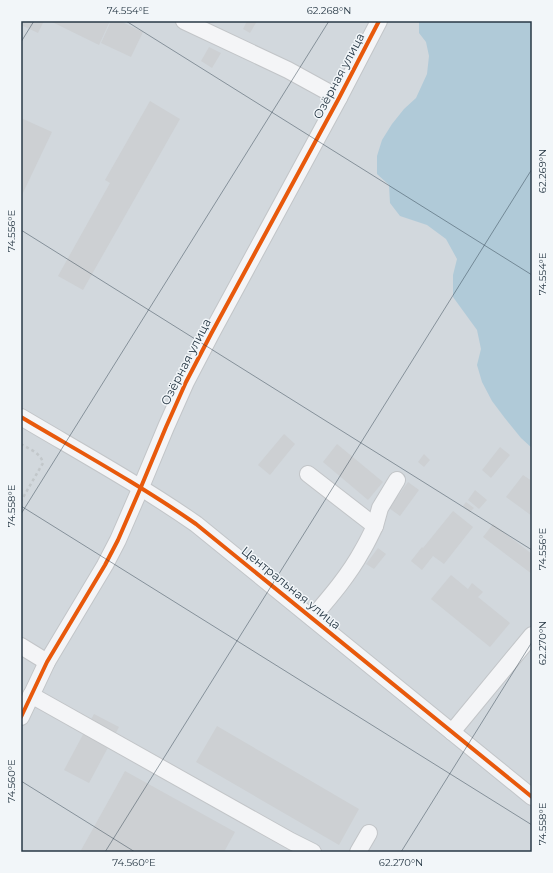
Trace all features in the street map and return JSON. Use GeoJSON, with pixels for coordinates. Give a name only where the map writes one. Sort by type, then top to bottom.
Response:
{"type":"FeatureCollection","features":[{"type":"Feature","properties":{"kind":"street"},"geometry":{"type":"LineString","coordinates":[[184,21],[288,70],[339,98]]}},
{"type":"Feature","properties":{"kind":"street","name":"Озёрная улица"},"geometry":{"type":"LineString","coordinates":[[21,717],[47,662],[105,565],[121,534],[166,427],[211,334],[379,21]]}},
{"type":"Feature","properties":{"kind":"street","name":"Центральная улица"},"geometry":{"type":"LineString","coordinates":[[21,418],[141,487],[196,524],[532,797]]}},
{"type":"Feature","properties":{"kind":"street"},"geometry":{"type":"LineString","coordinates":[[308,474],[375,526]]}},
{"type":"Feature","properties":{"kind":"street"},"geometry":{"type":"LineString","coordinates":[[312,618],[329,599],[362,552],[375,526],[380,508],[397,480]]}},
{"type":"Feature","properties":{"kind":"street"},"geometry":{"type":"LineString","coordinates":[[452,732],[532,635]]}},
{"type":"Feature","properties":{"kind":"street"},"geometry":{"type":"LineString","coordinates":[[21,646],[47,662]]}},
{"type":"Feature","properties":{"kind":"street"},"geometry":{"type":"LineString","coordinates":[[31,695],[313,852]]}},
{"type":"Feature","properties":{"kind":"street"},"geometry":{"type":"LineString","coordinates":[[358,852],[369,833]]}},
{"type":"Feature","properties":{"kind":"path"},"geometry":{"type":"LineString","coordinates":[[21,444],[38,454],[43,459],[43,462],[21,501]]}},
{"type":"Feature","properties":{"kind":"shaded area"},"geometry":{"type":"Polygon","coordinates":[[[21,21],[532,21],[532,852],[21,852],[21,21]]]}},
{"type":"Feature","properties":{"kind":"water"},"geometry":{"type":"Polygon","coordinates":[[[419,21],[532,21],[532,448],[521,438],[504,417],[492,401],[482,382],[477,365],[481,349],[477,330],[453,297],[453,275],[457,259],[446,239],[427,225],[400,216],[390,203],[389,185],[377,174],[377,156],[382,140],[404,109],[416,98],[427,74],[429,56],[426,42],[419,33],[419,21]]]}},
{"type":"Feature","properties":{"kind":"building"},"geometry":{"type":"Polygon","coordinates":[[[21,21],[44,21],[38,33],[21,25],[21,21]]]}},
{"type":"Feature","properties":{"kind":"building"},"geometry":{"type":"Polygon","coordinates":[[[50,21],[110,21],[99,45],[50,21]]]}},
{"type":"Feature","properties":{"kind":"building"},"geometry":{"type":"Polygon","coordinates":[[[111,21],[120,21],[143,32],[131,57],[101,43],[111,21]]]}},
{"type":"Feature","properties":{"kind":"building"},"geometry":{"type":"Polygon","coordinates":[[[247,21],[257,21],[250,33],[243,29],[247,21]]]}},
{"type":"Feature","properties":{"kind":"building"},"geometry":{"type":"Polygon","coordinates":[[[209,47],[221,53],[212,68],[201,61],[209,47]]]}},
{"type":"Feature","properties":{"kind":"building"},"geometry":{"type":"Polygon","coordinates":[[[150,101],[180,119],[83,290],[58,276],[110,183],[105,180],[150,101]]]}},
{"type":"Feature","properties":{"kind":"building"},"geometry":{"type":"Polygon","coordinates":[[[21,118],[52,132],[21,197],[21,118]]]}},
{"type":"Feature","properties":{"kind":"building"},"geometry":{"type":"Polygon","coordinates":[[[284,434],[295,444],[270,475],[258,465],[284,434]]]}},
{"type":"Feature","properties":{"kind":"building"},"geometry":{"type":"Polygon","coordinates":[[[337,444],[383,482],[368,500],[323,462],[337,444]]]}},
{"type":"Feature","properties":{"kind":"building"},"geometry":{"type":"Polygon","coordinates":[[[500,447],[510,455],[491,478],[482,470],[500,447]]]}},
{"type":"Feature","properties":{"kind":"building"},"geometry":{"type":"Polygon","coordinates":[[[424,454],[430,460],[424,467],[418,462],[424,454]]]}},
{"type":"Feature","properties":{"kind":"building"},"geometry":{"type":"Polygon","coordinates":[[[523,475],[532,481],[532,516],[506,497],[523,475]]]}},
{"type":"Feature","properties":{"kind":"building"},"geometry":{"type":"Polygon","coordinates":[[[408,482],[419,490],[400,516],[389,508],[394,502],[392,500],[396,495],[398,496],[408,482]]]}},
{"type":"Feature","properties":{"kind":"building"},"geometry":{"type":"Polygon","coordinates":[[[475,490],[487,500],[479,509],[468,500],[475,490]]]}},
{"type":"Feature","properties":{"kind":"building"},"geometry":{"type":"Polygon","coordinates":[[[466,502],[474,508],[470,512],[463,506],[466,502]]]}},
{"type":"Feature","properties":{"kind":"building"},"geometry":{"type":"Polygon","coordinates":[[[453,511],[473,527],[444,564],[433,556],[422,570],[411,561],[453,511]]]}},
{"type":"Feature","properties":{"kind":"building"},"geometry":{"type":"Polygon","coordinates":[[[493,524],[532,554],[532,574],[483,537],[493,524]]]}},
{"type":"Feature","properties":{"kind":"building"},"geometry":{"type":"Polygon","coordinates":[[[378,548],[386,554],[374,569],[366,564],[378,548]]]}},
{"type":"Feature","properties":{"kind":"building"},"geometry":{"type":"Polygon","coordinates":[[[451,575],[468,589],[472,583],[483,592],[478,597],[510,623],[490,647],[431,599],[451,575]]]}},
{"type":"Feature","properties":{"kind":"building"},"geometry":{"type":"Polygon","coordinates":[[[94,714],[119,727],[89,783],[64,770],[94,714]]]}},
{"type":"Feature","properties":{"kind":"building"},"geometry":{"type":"Polygon","coordinates":[[[217,726],[359,809],[339,845],[196,762],[217,726]]]}},
{"type":"Feature","properties":{"kind":"building"},"geometry":{"type":"Polygon","coordinates":[[[125,771],[235,832],[224,852],[80,852],[125,771]]]}},
{"type":"Feature","properties":{"kind":"cycle path"},"geometry":{"type":"LineString","coordinates":[[21,717],[47,662],[105,565],[118,540],[186,382],[379,21]]}},
{"type":"Feature","properties":{"kind":"cycle path"},"geometry":{"type":"LineString","coordinates":[[21,417],[132,482],[196,524],[532,797]]}}]}
